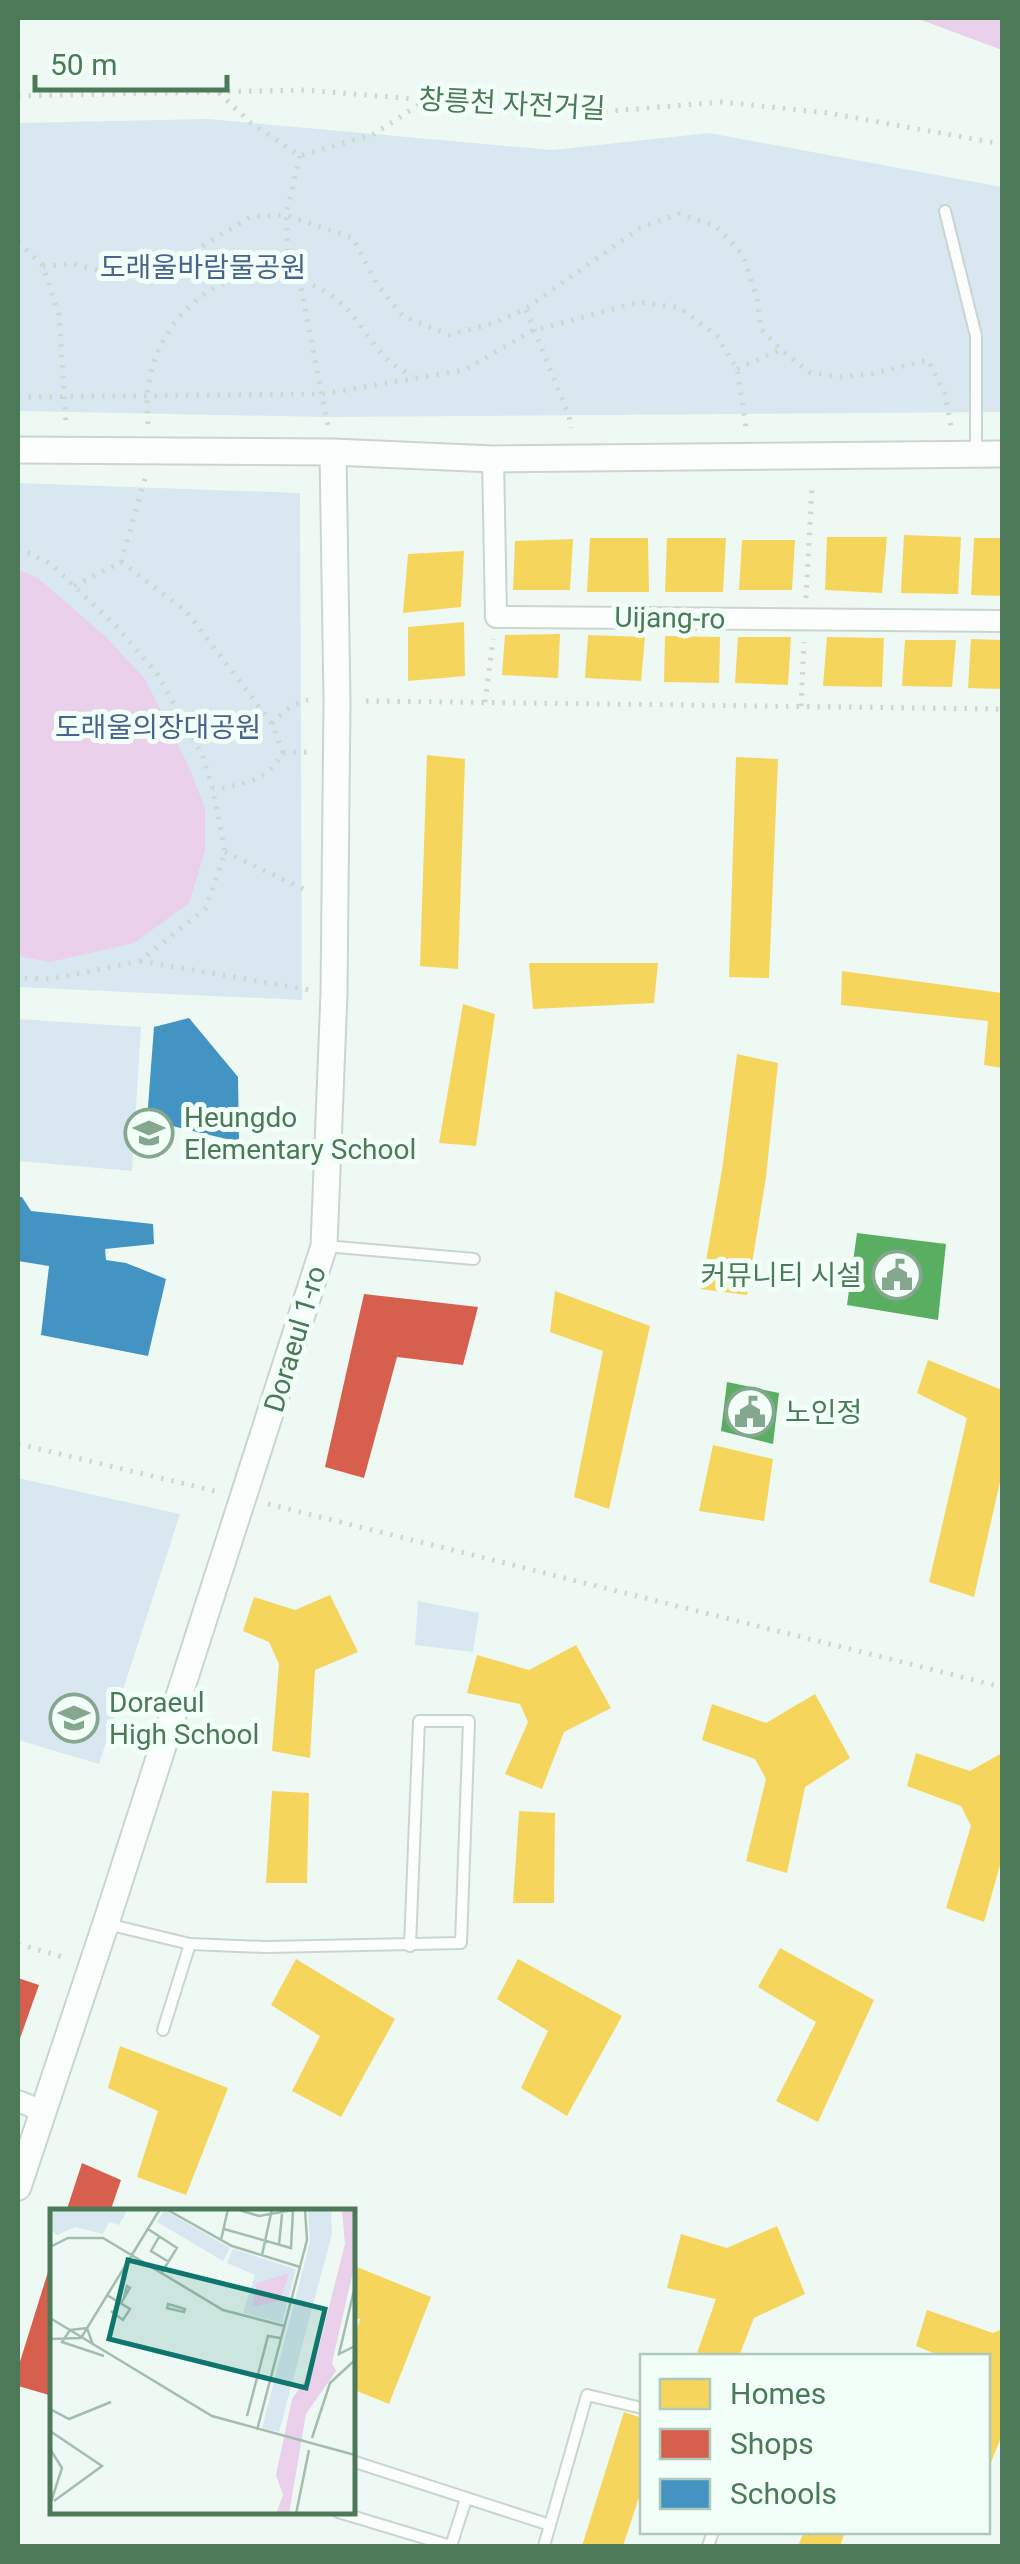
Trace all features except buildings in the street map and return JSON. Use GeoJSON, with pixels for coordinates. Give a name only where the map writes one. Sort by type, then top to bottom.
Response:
{"type":"FeatureCollection","features":[{"type":"Feature","properties":{"kind":"street"},"geometry":{"type":"LineString","coordinates":[[18,450],[331,439],[492,459],[1002,454]]}},
{"type":"Feature","properties":{"kind":"street","name":"Doraeul 1-ro"},"geometry":{"type":"LineString","coordinates":[[18,2186],[324,1246],[334,994],[337,701],[331,439]]}},
{"type":"Feature","properties":{"kind":"street"},"geometry":{"type":"LineString","coordinates":[[492,459],[496,617]]}},
{"type":"Feature","properties":{"kind":"street","name":"Uijang-ro"},"geometry":{"type":"LineString","coordinates":[[496,617],[1002,621]]}},
{"type":"Feature","properties":{"kind":"street"},"geometry":{"type":"LineString","coordinates":[[18,2101],[42,2111]]}},
{"type":"Feature","properties":{"kind":"lane"},"geometry":{"type":"LineString","coordinates":[[945,211],[976,336],[976,454]]}},
{"type":"Feature","properties":{"kind":"lane"},"geometry":{"type":"LineString","coordinates":[[324,1246],[474,1259]]}},
{"type":"Feature","properties":{"kind":"lane"},"geometry":{"type":"LineString","coordinates":[[106,1923],[190,1944],[265,1947],[410,1946],[460,1943],[469,1720],[419,1721],[410,1946]]}},
{"type":"Feature","properties":{"kind":"lane"},"geometry":{"type":"LineString","coordinates":[[164,2030],[190,1944]]}},
{"type":"Feature","properties":{"kind":"lane"},"geometry":{"type":"LineString","coordinates":[[544,2546],[587,2394],[640,2407]]}},
{"type":"Feature","properties":{"kind":"lane"},"geometry":{"type":"LineString","coordinates":[[355,2462],[550,2525]]}},
{"type":"Feature","properties":{"kind":"lane"},"geometry":{"type":"LineString","coordinates":[[345,2514],[451,2546],[466,2499]]}},
{"type":"Feature","properties":{"kind":"path","name":"창릉천 자전거길"},"geometry":{"type":"LineString","coordinates":[[18,96],[304,90],[586,113],[722,102],[828,113],[1002,144]]}},
{"type":"Feature","properties":{"kind":"path"},"geometry":{"type":"LineString","coordinates":[[217,91],[251,123],[300,156]]}},
{"type":"Feature","properties":{"kind":"path"},"geometry":{"type":"LineString","coordinates":[[300,156],[374,134],[426,100]]}},
{"type":"Feature","properties":{"kind":"path"},"geometry":{"type":"LineString","coordinates":[[300,156],[286,216],[288,251],[300,282],[331,439]]}},
{"type":"Feature","properties":{"kind":"path"},"geometry":{"type":"LineString","coordinates":[[43,266],[74,264],[123,277],[169,266],[250,216],[286,216],[354,238],[376,282],[403,316],[449,335],[494,323],[525,309],[640,228],[680,214],[716,226],[743,255],[762,329],[781,350],[809,372],[840,376],[871,374],[928,360],[945,394],[951,427]]}},
{"type":"Feature","properties":{"kind":"path"},"geometry":{"type":"LineString","coordinates":[[18,242],[43,266],[60,314],[66,423]]}},
{"type":"Feature","properties":{"kind":"path"},"geometry":{"type":"LineString","coordinates":[[148,424],[145,397],[151,368],[167,331],[193,302],[226,280],[266,274],[300,282],[332,296],[363,325],[386,358],[413,377]]}},
{"type":"Feature","properties":{"kind":"path"},"geometry":{"type":"LineString","coordinates":[[18,397],[322,394],[464,370],[532,331],[639,302],[680,308],[717,336],[737,368],[746,427]]}},
{"type":"Feature","properties":{"kind":"path"},"geometry":{"type":"LineString","coordinates":[[525,309],[569,416],[570,428]]}},
{"type":"Feature","properties":{"kind":"path"},"geometry":{"type":"LineString","coordinates":[[737,368],[781,350]]}},
{"type":"Feature","properties":{"kind":"path"},"geometry":{"type":"LineString","coordinates":[[74,586],[120,562],[146,474]]}},
{"type":"Feature","properties":{"kind":"path"},"geometry":{"type":"LineString","coordinates":[[806,600],[812,486]]}},
{"type":"Feature","properties":{"kind":"path"},"geometry":{"type":"LineString","coordinates":[[18,548],[50,564],[116,626],[158,675],[202,754],[213,790],[225,852],[206,908],[140,960]]}},
{"type":"Feature","properties":{"kind":"path"},"geometry":{"type":"LineString","coordinates":[[120,562],[187,612],[272,724],[283,752]]}},
{"type":"Feature","properties":{"kind":"path"},"geometry":{"type":"LineString","coordinates":[[484,702],[496,617]]}},
{"type":"Feature","properties":{"kind":"path"},"geometry":{"type":"LineString","coordinates":[[801,706],[804,642]]}},
{"type":"Feature","properties":{"kind":"path"},"geometry":{"type":"LineString","coordinates":[[272,724],[282,713],[308,700]]}},
{"type":"Feature","properties":{"kind":"path"},"geometry":{"type":"LineString","coordinates":[[366,701],[1002,709]]}},
{"type":"Feature","properties":{"kind":"path"},"geometry":{"type":"LineString","coordinates":[[213,790],[272,772],[283,752]]}},
{"type":"Feature","properties":{"kind":"path"},"geometry":{"type":"LineString","coordinates":[[283,752],[309,752]]}},
{"type":"Feature","properties":{"kind":"path"},"geometry":{"type":"LineString","coordinates":[[225,852],[310,892]]}},
{"type":"Feature","properties":{"kind":"path"},"geometry":{"type":"LineString","coordinates":[[18,978],[50,980],[140,960],[310,990]]}},
{"type":"Feature","properties":{"kind":"path"},"geometry":{"type":"LineString","coordinates":[[18,1444],[222,1493]]}},
{"type":"Feature","properties":{"kind":"path"},"geometry":{"type":"LineString","coordinates":[[268,1504],[1002,1688]]}},
{"type":"Feature","properties":{"kind":"path"},"geometry":{"type":"LineString","coordinates":[[18,1944],[64,1958]]}},
{"type":"Feature","properties":{"kind":"green space","name":"도래울바람물공원"},"geometry":{"type":"Polygon","coordinates":[[[208,119],[552,150],[709,133],[1002,187],[1002,412],[326,417],[18,411],[18,123],[208,119]]]}},
{"type":"Feature","properties":{"kind":"green space","name":"도래울의장대공원"},"geometry":{"type":"Polygon","coordinates":[[[18,483],[300,493],[302,1000],[18,987],[18,483]]]}},
{"type":"Feature","properties":{"kind":"green space"},"geometry":{"type":"Polygon","coordinates":[[[18,1019],[141,1027],[132,1171],[18,1161],[18,1019]]]}},
{"type":"Feature","properties":{"kind":"green space","name":"Doraeul High School"},"geometry":{"type":"Polygon","coordinates":[[[18,1478],[180,1514],[99,1764],[18,1740],[18,1478]]]}},
{"type":"Feature","properties":{"kind":"green space"},"geometry":{"type":"Polygon","coordinates":[[[418,1601],[479,1613],[473,1652],[415,1645],[418,1601]]]}},
{"type":"Feature","properties":{"kind":"shaded area"},"geometry":{"type":"Polygon","coordinates":[[[916,18],[1002,18],[1002,50],[916,18]]]}},
{"type":"Feature","properties":{"kind":"shaded area"},"geometry":{"type":"Polygon","coordinates":[[[18,569],[39,579],[106,637],[145,679],[205,808],[205,851],[189,903],[134,943],[50,962],[18,956],[18,569]]]}},
{"type":"Feature","properties":{"kind":"place","name":"Heungdo Elementary School"},"geometry":{"type":"Point","coordinates":[149,1133]}},
{"type":"Feature","properties":{"kind":"place","name":"커뮤니티 시설"},"geometry":{"type":"Point","coordinates":[897,1275]}},
{"type":"Feature","properties":{"kind":"place","name":"노인정"},"geometry":{"type":"Point","coordinates":[750,1412]}},
{"type":"Feature","properties":{"kind":"place","name":"Doraeul High School"},"geometry":{"type":"Point","coordinates":[74,1718]}}]}
